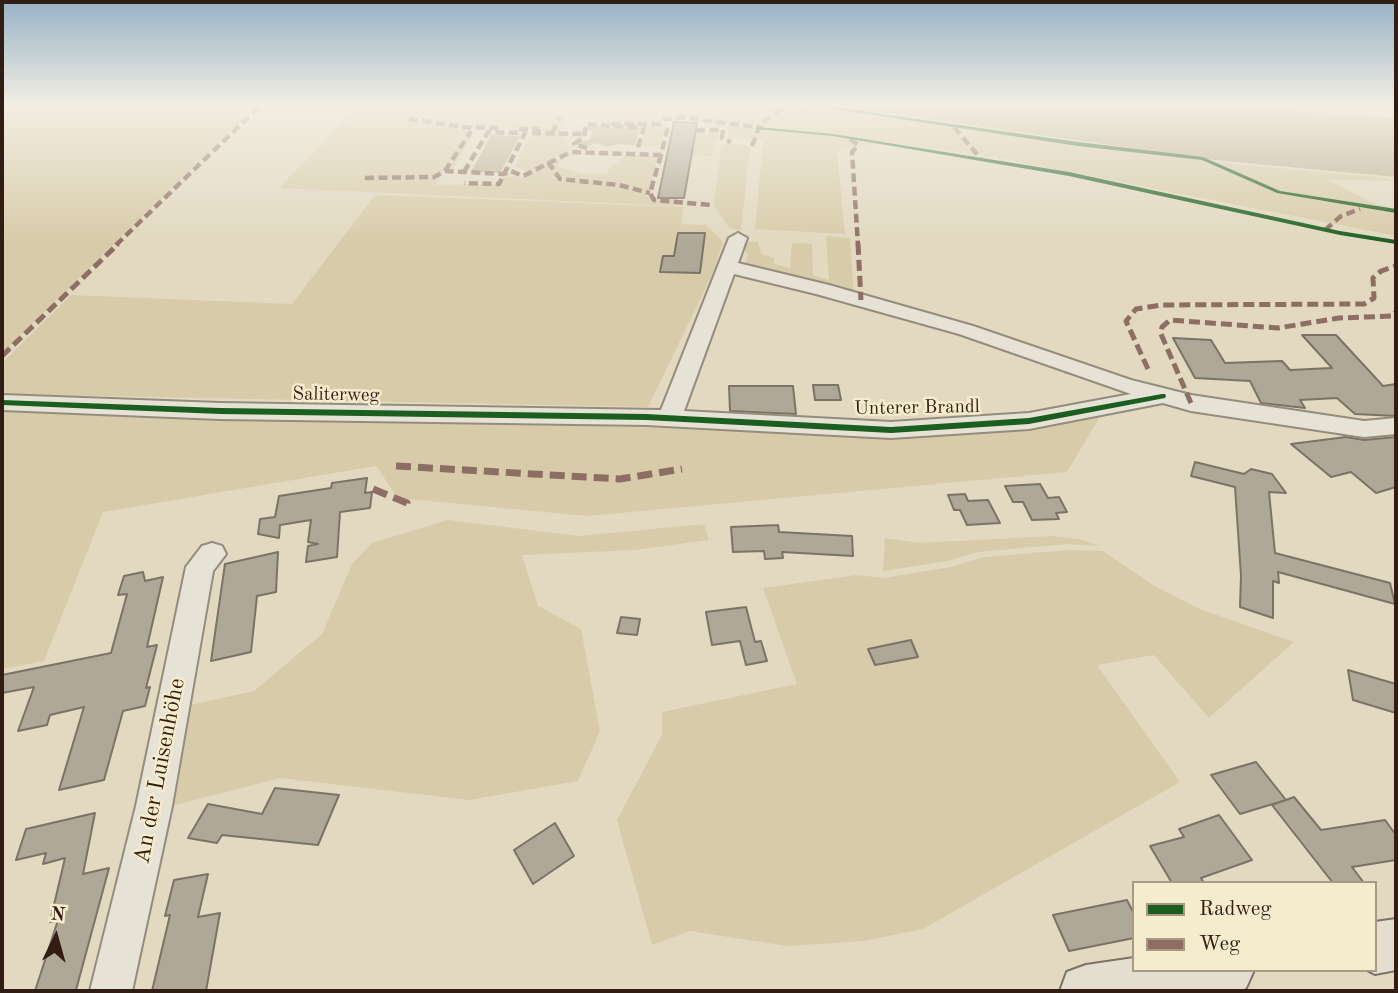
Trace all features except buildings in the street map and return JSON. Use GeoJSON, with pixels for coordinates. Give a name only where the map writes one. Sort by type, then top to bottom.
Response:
{"type":"FeatureCollection","features":[{"type":"Feature","properties":{"kind":"main road"},"geometry":{"type":"LineString","coordinates":[[1377,948],[1396,945]]}},
{"type":"Feature","properties":{"kind":"main road"},"geometry":{"type":"LineString","coordinates":[[1086,991],[1214,972]]}},
{"type":"Feature","properties":{"kind":"street"},"geometry":{"type":"LineString","coordinates":[[670,418],[738,239]]}},
{"type":"Feature","properties":{"kind":"street","name":"Unterer Brandl"},"geometry":{"type":"LineString","coordinates":[[729,267],[822,289],[966,330],[1123,385],[1191,403],[1364,429],[1396,426]]}},
{"type":"Feature","properties":{"kind":"street","name":"Unterer Brandl"},"geometry":{"type":"LineString","coordinates":[[670,418],[891,430],[1029,421],[1162,396]]}},
{"type":"Feature","properties":{"kind":"street","name":"Saliterweg"},"geometry":{"type":"LineString","coordinates":[[2,403],[220,411],[670,418]]}},
{"type":"Feature","properties":{"kind":"street","name":"An der Luisenhöhe"},"geometry":{"type":"LineString","coordinates":[[111,991],[155,806],[197,580],[200,568],[212,554]]}},
{"type":"Feature","properties":{"kind":"shaded area"},"geometry":{"type":"Polygon","coordinates":[[[2,150],[210,150],[2,353],[2,150]]]}},
{"type":"Feature","properties":{"kind":"shaded area"},"geometry":{"type":"Polygon","coordinates":[[[315,150],[464,150],[453,169],[445,169],[435,185],[500,184],[503,178],[521,178],[527,175],[528,172],[515,166],[523,150],[569,150],[543,163],[547,164],[570,153],[556,166],[583,174],[607,174],[610,165],[622,163],[618,160],[626,155],[658,156],[646,197],[675,198],[674,206],[279,188],[315,150]]]}},
{"type":"Feature","properties":{"kind":"shaded area"},"geometry":{"type":"Polygon","coordinates":[[[483,150],[512,150],[500,173],[471,172],[483,150]]]}},
{"type":"Feature","properties":{"kind":"shaded area"},"geometry":{"type":"Polygon","coordinates":[[[692,150],[713,150],[712,156],[691,155],[692,150]]]}},
{"type":"Feature","properties":{"kind":"shaded area"},"geometry":{"type":"Polygon","coordinates":[[[720,150],[750,150],[741,231],[729,228],[714,205],[720,150]]]}},
{"type":"Feature","properties":{"kind":"shaded area"},"geometry":{"type":"Polygon","coordinates":[[[762,150],[839,150],[837,151],[845,234],[755,229],[762,150]]]}},
{"type":"Feature","properties":{"kind":"shaded area"},"geometry":{"type":"Polygon","coordinates":[[[944,150],[1133,150],[1234,164],[1388,178],[1396,181],[1328,180],[1375,204],[1396,209],[1396,236],[993,157],[944,150]]]}},
{"type":"Feature","properties":{"kind":"shaded area"},"geometry":{"type":"Polygon","coordinates":[[[1147,150],[1396,150],[1396,177],[1214,160],[1147,150]]]}},
{"type":"Feature","properties":{"kind":"shaded area"},"geometry":{"type":"Polygon","coordinates":[[[375,195],[683,207],[682,224],[706,225],[723,242],[713,273],[648,407],[2,394],[2,363],[71,295],[292,304],[375,195]]]}},
{"type":"Feature","properties":{"kind":"shaded area"},"geometry":{"type":"Polygon","coordinates":[[[826,236],[850,238],[854,296],[744,268],[748,255],[741,241],[758,242],[761,254],[774,258],[774,264],[790,268],[792,243],[812,244],[813,275],[829,280],[826,236]]]}},
{"type":"Feature","properties":{"kind":"shaded area"},"geometry":{"type":"Polygon","coordinates":[[[2,408],[893,435],[1102,413],[1067,472],[587,516],[398,498],[376,466],[103,512],[44,661],[2,669],[2,408]]]}},
{"type":"Feature","properties":{"kind":"shaded area"},"geometry":{"type":"Polygon","coordinates":[[[448,520],[579,536],[704,524],[709,540],[634,550],[522,555],[538,606],[581,629],[600,731],[578,781],[469,800],[280,778],[172,806],[190,705],[254,691],[322,634],[352,564],[372,543],[448,520]]]}},
{"type":"Feature","properties":{"kind":"shaded area"},"geometry":{"type":"Polygon","coordinates":[[[1053,536],[1079,539],[1099,546],[1068,544],[978,552],[948,561],[883,571],[885,538],[918,543],[1053,536]]]}},
{"type":"Feature","properties":{"kind":"shaded area"},"geometry":{"type":"Polygon","coordinates":[[[1071,550],[1103,551],[1153,585],[1197,608],[1294,642],[1209,718],[1154,655],[1097,665],[1180,782],[923,929],[864,941],[787,946],[690,931],[652,945],[617,820],[662,735],[662,712],[797,684],[763,588],[857,575],[883,578],[951,567],[983,557],[1071,550]]]}},
{"type":"Feature","properties":{"kind":"marked path"},"geometry":{"type":"LineString","coordinates":[[2,356],[214,150]]}},
{"type":"Feature","properties":{"kind":"marked path"},"geometry":{"type":"LineString","coordinates":[[445,171],[458,150]]}},
{"type":"Feature","properties":{"kind":"marked path"},"geometry":{"type":"LineString","coordinates":[[464,172],[477,150]]}},
{"type":"Feature","properties":{"kind":"marked path"},"geometry":{"type":"LineString","coordinates":[[464,183],[499,184],[516,150]]}},
{"type":"Feature","properties":{"kind":"marked path"},"geometry":{"type":"LineString","coordinates":[[365,178],[434,177],[445,171],[504,174],[511,171],[523,176],[571,152],[661,155],[662,150]]}},
{"type":"Feature","properties":{"kind":"marked path"},"geometry":{"type":"LineString","coordinates":[[853,150],[861,300]]}},
{"type":"Feature","properties":{"kind":"marked path"},"geometry":{"type":"LineString","coordinates":[[974,150],[981,159]]}},
{"type":"Feature","properties":{"kind":"marked path"},"geometry":{"type":"LineString","coordinates":[[661,155],[650,193],[654,200],[711,205]]}},
{"type":"Feature","properties":{"kind":"marked path"},"geometry":{"type":"LineString","coordinates":[[548,162],[560,179],[619,185],[650,193]]}},
{"type":"Feature","properties":{"kind":"marked path"},"geometry":{"type":"LineString","coordinates":[[1325,230],[1341,216],[1360,209]]}},
{"type":"Feature","properties":{"kind":"marked path"},"geometry":{"type":"LineString","coordinates":[[1148,369],[1126,321],[1136,309],[1161,305],[1364,304],[1374,298],[1373,278],[1381,271],[1396,266]]}},
{"type":"Feature","properties":{"kind":"marked path"},"geometry":{"type":"LineString","coordinates":[[1191,403],[1161,334],[1162,327],[1170,320],[1278,328],[1339,318],[1392,316],[1396,312]]}},
{"type":"Feature","properties":{"kind":"marked path"},"geometry":{"type":"LineString","coordinates":[[396,466],[620,479],[682,469]]}},
{"type":"Feature","properties":{"kind":"marked path"},"geometry":{"type":"LineString","coordinates":[[373,489],[407,503],[406,507]]}},
{"type":"Feature","properties":{"kind":"cycle path"},"geometry":{"type":"LineString","coordinates":[[926,150],[1069,174],[1340,233],[1396,242]]}},
{"type":"Feature","properties":{"kind":"cycle path"},"geometry":{"type":"LineString","coordinates":[[1131,150],[1203,159],[1279,192],[1396,211]]}},
{"type":"Feature","properties":{"kind":"cycle path"},"geometry":{"type":"LineString","coordinates":[[2,403],[220,411],[646,417],[891,430],[1029,421],[1162,396]]}}]}
